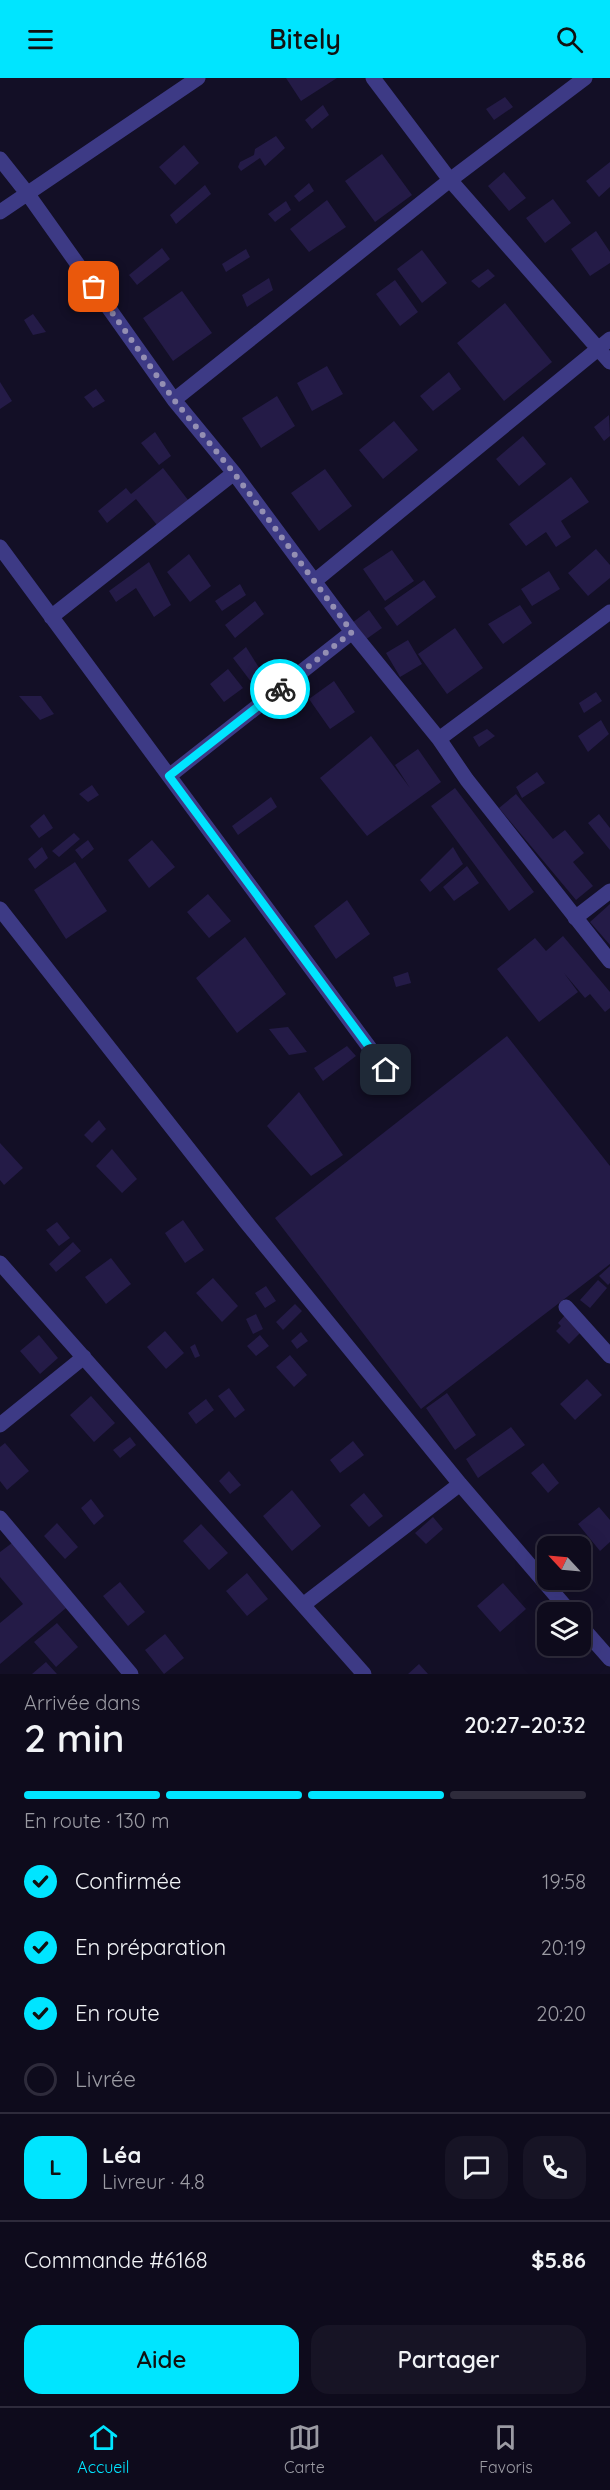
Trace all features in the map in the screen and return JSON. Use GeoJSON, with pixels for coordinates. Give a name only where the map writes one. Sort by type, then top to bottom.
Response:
{"type":"FeatureCollection","features":[{"type":"Feature","properties":{"kind":"street"},"geometry":{"type":"LineString","coordinates":[[0,212],[198,78]]}},
{"type":"Feature","properties":{"kind":"street"},"geometry":{"type":"LineString","coordinates":[[373,78],[450,180],[604,344],[610,362]]}},
{"type":"Feature","properties":{"kind":"street"},"geometry":{"type":"LineString","coordinates":[[174,400],[450,180],[585,78]]}},
{"type":"Feature","properties":{"kind":"street"},"geometry":{"type":"LineString","coordinates":[[0,159],[27,193],[174,400],[234,473],[316,580],[352,632],[439,739],[467,780],[610,962]]}},
{"type":"Feature","properties":{"kind":"street"},"geometry":{"type":"LineString","coordinates":[[316,580],[604,344]]}},
{"type":"Feature","properties":{"kind":"street"},"geometry":{"type":"LineString","coordinates":[[51,617],[234,473]]}},
{"type":"Feature","properties":{"kind":"street"},"geometry":{"type":"LineString","coordinates":[[0,547],[386,1070]]}},
{"type":"Feature","properties":{"kind":"street"},"geometry":{"type":"LineString","coordinates":[[439,739],[610,612]]}},
{"type":"Feature","properties":{"kind":"street"},"geometry":{"type":"LineString","coordinates":[[169,776],[352,632]]}},
{"type":"Feature","properties":{"kind":"street"},"geometry":{"type":"LineString","coordinates":[[575,918],[610,891]]}},
{"type":"Feature","properties":{"kind":"street"},"geometry":{"type":"LineString","coordinates":[[0,909],[246,1222],[460,1484],[561,1602]]}},
{"type":"Feature","properties":{"kind":"street"},"geometry":{"type":"LineString","coordinates":[[0,1263],[364,1674]]}},
{"type":"Feature","properties":{"kind":"street"},"geometry":{"type":"LineString","coordinates":[[566,1307],[610,1356]]}},
{"type":"Feature","properties":{"kind":"street"},"geometry":{"type":"LineString","coordinates":[[0,1425],[84,1357]]}},
{"type":"Feature","properties":{"kind":"street"},"geometry":{"type":"LineString","coordinates":[[303,1605],[460,1484]]}},
{"type":"Feature","properties":{"kind":"street"},"geometry":{"type":"LineString","coordinates":[[0,1518],[131,1674]]}},
{"type":"Feature","properties":{"kind":"street"},"geometry":{"type":"LineString","coordinates":[[591,1637],[610,1659]]}},
{"type":"Feature","properties":{"kind":"building"},"geometry":{"type":"Polygon","coordinates":[[[286,78],[337,78],[301,101],[286,78]]]}},
{"type":"Feature","properties":{"kind":"building"},"geometry":{"type":"Polygon","coordinates":[[[505,97],[513,107],[494,120],[486,109],[505,97]]]}},
{"type":"Feature","properties":{"kind":"building"},"geometry":{"type":"Polygon","coordinates":[[[323,105],[329,115],[312,129],[305,120],[323,105]]]}},
{"type":"Feature","properties":{"kind":"building"},"geometry":{"type":"Polygon","coordinates":[[[276,136],[285,148],[265,166],[260,158],[241,171],[238,167],[240,162],[254,155],[255,149],[276,136]]]}},
{"type":"Feature","properties":{"kind":"building"},"geometry":{"type":"Polygon","coordinates":[[[184,145],[199,163],[175,185],[159,167],[184,145]]]}},
{"type":"Feature","properties":{"kind":"building"},"geometry":{"type":"Polygon","coordinates":[[[382,154],[412,195],[375,222],[345,181],[382,154]]]}},
{"type":"Feature","properties":{"kind":"building"},"geometry":{"type":"Polygon","coordinates":[[[610,162],[610,187],[599,197],[586,181],[610,162]]]}},
{"type":"Feature","properties":{"kind":"building"},"geometry":{"type":"Polygon","coordinates":[[[504,172],[526,198],[509,211],[488,186],[504,172]]]}},
{"type":"Feature","properties":{"kind":"building"},"geometry":{"type":"Polygon","coordinates":[[[309,183],[314,191],[299,202],[294,196],[309,183]]]}},
{"type":"Feature","properties":{"kind":"building"},"geometry":{"type":"Polygon","coordinates":[[[205,185],[211,194],[176,224],[170,215],[205,185]]]}},
{"type":"Feature","properties":{"kind":"building"},"geometry":{"type":"Polygon","coordinates":[[[553,199],[571,223],[545,243],[526,218],[553,199]]]}},
{"type":"Feature","properties":{"kind":"building"},"geometry":{"type":"Polygon","coordinates":[[[327,200],[346,227],[309,252],[290,229],[327,200]]]}},
{"type":"Feature","properties":{"kind":"building"},"geometry":{"type":"Polygon","coordinates":[[[286,201],[291,210],[275,222],[268,214],[286,201]]]}},
{"type":"Feature","properties":{"kind":"building"},"geometry":{"type":"Polygon","coordinates":[[[596,231],[610,252],[610,263],[590,276],[571,249],[596,231]]]}},
{"type":"Feature","properties":{"kind":"building"},"geometry":{"type":"Polygon","coordinates":[[[162,248],[170,259],[137,285],[129,275],[162,248]]]}},
{"type":"Feature","properties":{"kind":"building"},"geometry":{"type":"Polygon","coordinates":[[[246,249],[250,257],[226,272],[222,264],[246,249]]]}},
{"type":"Feature","properties":{"kind":"building"},"geometry":{"type":"Polygon","coordinates":[[[422,250],[447,283],[422,303],[397,269],[422,250]]]}},
{"type":"Feature","properties":{"kind":"building"},"geometry":{"type":"Polygon","coordinates":[[[488,269],[495,276],[479,288],[471,281],[488,269]]]}},
{"type":"Feature","properties":{"kind":"building"},"geometry":{"type":"Polygon","coordinates":[[[269,278],[273,290],[247,307],[242,295],[269,278]]]}},
{"type":"Feature","properties":{"kind":"building"},"geometry":{"type":"Polygon","coordinates":[[[395,280],[418,312],[400,326],[376,294],[395,280]]]}},
{"type":"Feature","properties":{"kind":"building"},"geometry":{"type":"Polygon","coordinates":[[[182,291],[212,333],[173,361],[143,318],[182,291]]]}},
{"type":"Feature","properties":{"kind":"building"},"geometry":{"type":"Polygon","coordinates":[[[505,303],[552,362],[504,401],[457,343],[505,303]]]}},
{"type":"Feature","properties":{"kind":"building"},"geometry":{"type":"Polygon","coordinates":[[[33,314],[46,332],[33,335],[24,320],[33,314]]]}},
{"type":"Feature","properties":{"kind":"building"},"geometry":{"type":"Polygon","coordinates":[[[327,366],[343,394],[312,411],[297,383],[327,366]]]}},
{"type":"Feature","properties":{"kind":"building"},"geometry":{"type":"Polygon","coordinates":[[[449,372],[461,389],[433,411],[420,396],[449,372]]]}},
{"type":"Feature","properties":{"kind":"building"},"geometry":{"type":"Polygon","coordinates":[[[0,382],[12,401],[0,409],[0,382]]]}},
{"type":"Feature","properties":{"kind":"building"},"geometry":{"type":"Polygon","coordinates":[[[96,389],[105,401],[93,408],[84,397],[96,389]]]}},
{"type":"Feature","properties":{"kind":"building"},"geometry":{"type":"Polygon","coordinates":[[[277,396],[295,426],[261,448],[242,418],[277,396]]]}},
{"type":"Feature","properties":{"kind":"building"},"geometry":{"type":"Polygon","coordinates":[[[609,415],[610,436],[604,441],[594,427],[609,415]]]}},
{"type":"Feature","properties":{"kind":"building"},"geometry":{"type":"Polygon","coordinates":[[[394,421],[418,450],[383,479],[359,450],[394,421]]]}},
{"type":"Feature","properties":{"kind":"building"},"geometry":{"type":"Polygon","coordinates":[[[155,432],[171,456],[159,465],[141,443],[155,432]]]}},
{"type":"Feature","properties":{"kind":"building"},"geometry":{"type":"Polygon","coordinates":[[[523,436],[546,464],[519,486],[496,459],[523,436]]]}},
{"type":"Feature","properties":{"kind":"building"},"geometry":{"type":"Polygon","coordinates":[[[163,468],[192,505],[161,530],[136,499],[107,523],[98,511],[126,488],[131,494],[163,468]]]}},
{"type":"Feature","properties":{"kind":"building"},"geometry":{"type":"Polygon","coordinates":[[[325,469],[352,506],[319,531],[291,493],[325,469]]]}},
{"type":"Feature","properties":{"kind":"building"},"geometry":{"type":"Polygon","coordinates":[[[571,477],[589,502],[561,521],[571,537],[556,547],[546,532],[526,546],[509,524],[571,477]]]}},
{"type":"Feature","properties":{"kind":"building"},"geometry":{"type":"Polygon","coordinates":[[[596,549],[610,565],[610,578],[588,596],[568,573],[596,549]]]}},
{"type":"Feature","properties":{"kind":"building"},"geometry":{"type":"Polygon","coordinates":[[[392,550],[414,581],[385,601],[363,569],[392,550]]]}},
{"type":"Feature","properties":{"kind":"building"},"geometry":{"type":"Polygon","coordinates":[[[189,554],[211,586],[190,602],[167,572],[189,554]]]}},
{"type":"Feature","properties":{"kind":"building"},"geometry":{"type":"Polygon","coordinates":[[[149,562],[171,605],[154,617],[136,588],[116,602],[109,591],[149,562]]]}},
{"type":"Feature","properties":{"kind":"building"},"geometry":{"type":"Polygon","coordinates":[[[549,571],[560,589],[532,606],[521,589],[549,571]]]}},
{"type":"Feature","properties":{"kind":"building"},"geometry":{"type":"Polygon","coordinates":[[[424,580],[436,597],[397,626],[384,608],[424,580]]]}},
{"type":"Feature","properties":{"kind":"building"},"geometry":{"type":"Polygon","coordinates":[[[240,584],[246,595],[222,611],[215,601],[240,584]]]}},
{"type":"Feature","properties":{"kind":"building"},"geometry":{"type":"Polygon","coordinates":[[[255,601],[264,614],[235,638],[225,625],[255,601]]]}},
{"type":"Feature","properties":{"kind":"building"},"geometry":{"type":"Polygon","coordinates":[[[520,605],[532,623],[503,644],[488,624],[520,605]]]}},
{"type":"Feature","properties":{"kind":"building"},"geometry":{"type":"Polygon","coordinates":[[[369,610],[382,628],[365,640],[352,623],[369,610]]]}},
{"type":"Feature","properties":{"kind":"building"},"geometry":{"type":"Polygon","coordinates":[[[455,628],[483,668],[447,694],[418,654],[455,628]]]}},
{"type":"Feature","properties":{"kind":"building"},"geometry":{"type":"Polygon","coordinates":[[[408,640],[422,664],[400,677],[386,653],[408,640]]]}},
{"type":"Feature","properties":{"kind":"building"},"geometry":{"type":"Polygon","coordinates":[[[246,647],[263,674],[252,683],[233,658],[246,647]]]}},
{"type":"Feature","properties":{"kind":"building"},"geometry":{"type":"Polygon","coordinates":[[[228,669],[243,688],[224,702],[210,684],[228,669]]]}},
{"type":"Feature","properties":{"kind":"building"},"geometry":{"type":"Polygon","coordinates":[[[334,681],[355,712],[330,729],[309,699],[334,681]]]}},
{"type":"Feature","properties":{"kind":"building"},"geometry":{"type":"Polygon","coordinates":[[[596,692],[602,701],[584,713],[579,703],[596,692]]]}},
{"type":"Feature","properties":{"kind":"building"},"geometry":{"type":"Polygon","coordinates":[[[19,696],[41,696],[54,714],[40,720],[19,696]]]}},
{"type":"Feature","properties":{"kind":"building"},"geometry":{"type":"Polygon","coordinates":[[[601,720],[609,734],[588,752],[578,736],[601,720]]]}},
{"type":"Feature","properties":{"kind":"building"},"geometry":{"type":"Polygon","coordinates":[[[487,729],[495,736],[479,747],[473,737],[487,729]]]}},
{"type":"Feature","properties":{"kind":"building"},"geometry":{"type":"Polygon","coordinates":[[[371,736],[410,788],[395,765],[418,749],[441,782],[367,836],[320,778],[371,736]]]}},
{"type":"Feature","properties":{"kind":"building"},"geometry":{"type":"Polygon","coordinates":[[[537,772],[545,783],[522,798],[516,787],[537,772]]]}},
{"type":"Feature","properties":{"kind":"building"},"geometry":{"type":"Polygon","coordinates":[[[92,785],[99,795],[88,802],[79,794],[92,785]]]}},
{"type":"Feature","properties":{"kind":"building"},"geometry":{"type":"Polygon","coordinates":[[[455,788],[534,892],[509,911],[431,806],[455,788]]]}},
{"type":"Feature","properties":{"kind":"building"},"geometry":{"type":"Polygon","coordinates":[[[516,794],[553,839],[565,830],[584,853],[573,862],[593,886],[576,900],[499,808],[516,794]]]}},
{"type":"Feature","properties":{"kind":"building"},"geometry":{"type":"Polygon","coordinates":[[[271,797],[277,807],[238,835],[232,826],[271,797]]]}},
{"type":"Feature","properties":{"kind":"building"},"geometry":{"type":"Polygon","coordinates":[[[44,814],[53,828],[39,838],[30,826],[44,814]]]}},
{"type":"Feature","properties":{"kind":"building"},"geometry":{"type":"Polygon","coordinates":[[[599,814],[610,828],[610,850],[588,823],[599,814]]]}},
{"type":"Feature","properties":{"kind":"building"},"geometry":{"type":"Polygon","coordinates":[[[74,833],[80,839],[59,857],[52,851],[74,833]]]}},
{"type":"Feature","properties":{"kind":"building"},"geometry":{"type":"Polygon","coordinates":[[[88,840],[94,849],[82,859],[75,850],[88,840]]]}},
{"type":"Feature","properties":{"kind":"building"},"geometry":{"type":"Polygon","coordinates":[[[152,840],[175,867],[149,888],[128,860],[152,840]]]}},
{"type":"Feature","properties":{"kind":"building"},"geometry":{"type":"Polygon","coordinates":[[[42,847],[48,858],[35,869],[28,859],[42,847]]]}},
{"type":"Feature","properties":{"kind":"building"},"geometry":{"type":"Polygon","coordinates":[[[453,847],[463,864],[430,892],[420,880],[453,847]]]}},
{"type":"Feature","properties":{"kind":"building"},"geometry":{"type":"Polygon","coordinates":[[[75,862],[107,911],[66,939],[34,890],[75,862]]]}},
{"type":"Feature","properties":{"kind":"building"},"geometry":{"type":"Polygon","coordinates":[[[467,866],[479,883],[454,901],[443,887],[467,866]]]}},
{"type":"Feature","properties":{"kind":"building"},"geometry":{"type":"Polygon","coordinates":[[[208,894],[231,921],[209,938],[187,912],[208,894]]]}},
{"type":"Feature","properties":{"kind":"building"},"geometry":{"type":"Polygon","coordinates":[[[347,900],[370,934],[336,959],[314,926],[347,900]]]}},
{"type":"Feature","properties":{"kind":"building"},"geometry":{"type":"Polygon","coordinates":[[[610,904],[610,945],[590,922],[610,904]]]}},
{"type":"Feature","properties":{"kind":"building"},"geometry":{"type":"Polygon","coordinates":[[[563,936],[610,992],[610,1008],[605,1012],[590,994],[585,998],[564,973],[578,992],[539,1022],[497,969],[535,938],[546,951],[563,936]]]}},
{"type":"Feature","properties":{"kind":"building"},"geometry":{"type":"Polygon","coordinates":[[[245,937],[286,994],[237,1033],[196,978],[245,937]]]}},
{"type":"Feature","properties":{"kind":"building"},"geometry":{"type":"Polygon","coordinates":[[[408,972],[411,983],[396,987],[393,977],[408,972]]]}},
{"type":"Feature","properties":{"kind":"building"},"geometry":{"type":"Polygon","coordinates":[[[288,1027],[307,1052],[289,1055],[269,1029],[288,1027]]]}},
{"type":"Feature","properties":{"kind":"building"},"geometry":{"type":"Polygon","coordinates":[[[507,1036],[610,1166],[610,1264],[421,1409],[275,1218],[507,1036]]]}},
{"type":"Feature","properties":{"kind":"building"},"geometry":{"type":"Polygon","coordinates":[[[347,1046],[356,1056],[323,1081],[314,1068],[347,1046]]]}},
{"type":"Feature","properties":{"kind":"building"},"geometry":{"type":"Polygon","coordinates":[[[299,1092],[343,1155],[311,1176],[267,1126],[299,1092]]]}},
{"type":"Feature","properties":{"kind":"building"},"geometry":{"type":"Polygon","coordinates":[[[99,1120],[106,1129],[92,1143],[84,1135],[99,1120]]]}},
{"type":"Feature","properties":{"kind":"building"},"geometry":{"type":"Polygon","coordinates":[[[0,1143],[23,1168],[4,1185],[0,1180],[0,1143]]]}},
{"type":"Feature","properties":{"kind":"building"},"geometry":{"type":"Polygon","coordinates":[[[112,1149],[137,1179],[122,1193],[96,1166],[112,1149]]]}},
{"type":"Feature","properties":{"kind":"building"},"geometry":{"type":"Polygon","coordinates":[[[183,1220],[204,1250],[185,1263],[165,1233],[183,1220]]]}},
{"type":"Feature","properties":{"kind":"building"},"geometry":{"type":"Polygon","coordinates":[[[57,1222],[70,1238],[59,1246],[46,1230],[57,1222]]]}},
{"type":"Feature","properties":{"kind":"building"},"geometry":{"type":"Polygon","coordinates":[[[73,1242],[81,1251],[56,1272],[49,1264],[73,1242]]]}},
{"type":"Feature","properties":{"kind":"building"},"geometry":{"type":"Polygon","coordinates":[[[111,1258],[131,1284],[106,1304],[85,1277],[111,1258]]]}},
{"type":"Feature","properties":{"kind":"building"},"geometry":{"type":"Polygon","coordinates":[[[610,1266],[610,1283],[608,1285],[599,1276],[610,1266]]]}},
{"type":"Feature","properties":{"kind":"building"},"geometry":{"type":"Polygon","coordinates":[[[213,1278],[238,1306],[222,1322],[196,1293],[213,1278]]]}},
{"type":"Feature","properties":{"kind":"building"},"geometry":{"type":"Polygon","coordinates":[[[598,1280],[607,1288],[590,1308],[580,1300],[598,1280]]]}},
{"type":"Feature","properties":{"kind":"building"},"geometry":{"type":"Polygon","coordinates":[[[266,1286],[276,1301],[265,1308],[255,1293],[266,1286]]]}},
{"type":"Feature","properties":{"kind":"building"},"geometry":{"type":"Polygon","coordinates":[[[295,1304],[302,1311],[283,1330],[276,1322],[295,1304]]]}},
{"type":"Feature","properties":{"kind":"building"},"geometry":{"type":"Polygon","coordinates":[[[256,1314],[263,1329],[253,1334],[246,1319],[256,1314]]]}},
{"type":"Feature","properties":{"kind":"building"},"geometry":{"type":"Polygon","coordinates":[[[566,1314],[583,1330],[569,1344],[556,1331],[561,1326],[558,1323],[566,1314]]]}},
{"type":"Feature","properties":{"kind":"building"},"geometry":{"type":"Polygon","coordinates":[[[165,1331],[184,1353],[166,1369],[147,1347],[165,1331]]]}},
{"type":"Feature","properties":{"kind":"building"},"geometry":{"type":"Polygon","coordinates":[[[301,1332],[308,1341],[297,1349],[291,1341],[301,1332]]]}},
{"type":"Feature","properties":{"kind":"building"},"geometry":{"type":"Polygon","coordinates":[[[39,1335],[58,1358],[40,1374],[20,1351],[39,1335]]]}},
{"type":"Feature","properties":{"kind":"building"},"geometry":{"type":"Polygon","coordinates":[[[260,1335],[269,1346],[256,1356],[247,1346],[260,1335]]]}},
{"type":"Feature","properties":{"kind":"building"},"geometry":{"type":"Polygon","coordinates":[[[195,1344],[200,1356],[195,1358],[190,1347],[195,1344]]]}},
{"type":"Feature","properties":{"kind":"building"},"geometry":{"type":"Polygon","coordinates":[[[290,1355],[307,1375],[294,1387],[276,1367],[290,1355]]]}},
{"type":"Feature","properties":{"kind":"building"},"geometry":{"type":"Polygon","coordinates":[[[587,1379],[602,1395],[575,1420],[560,1404],[587,1379]]]}},
{"type":"Feature","properties":{"kind":"building"},"geometry":{"type":"Polygon","coordinates":[[[229,1388],[245,1410],[235,1418],[218,1396],[229,1388]]]}},
{"type":"Feature","properties":{"kind":"building"},"geometry":{"type":"Polygon","coordinates":[[[447,1393],[476,1435],[455,1450],[426,1408],[447,1393]]]}},
{"type":"Feature","properties":{"kind":"building"},"geometry":{"type":"Polygon","coordinates":[[[91,1396],[115,1423],[94,1442],[70,1415],[91,1396]]]}},
{"type":"Feature","properties":{"kind":"building"},"geometry":{"type":"Polygon","coordinates":[[[206,1399],[214,1410],[196,1424],[188,1413],[206,1399]]]}},
{"type":"Feature","properties":{"kind":"building"},"geometry":{"type":"Polygon","coordinates":[[[511,1427],[525,1445],[478,1478],[466,1459],[511,1427]]]}},
{"type":"Feature","properties":{"kind":"building"},"geometry":{"type":"Polygon","coordinates":[[[130,1437],[136,1445],[120,1458],[113,1450],[130,1437]]]}},
{"type":"Feature","properties":{"kind":"building"},"geometry":{"type":"Polygon","coordinates":[[[353,1441],[364,1455],[340,1473],[330,1460],[353,1441]]]}},
{"type":"Feature","properties":{"kind":"building"},"geometry":{"type":"Polygon","coordinates":[[[5,1443],[29,1471],[7,1490],[0,1481],[0,1447],[5,1443]]]}},
{"type":"Feature","properties":{"kind":"building"},"geometry":{"type":"Polygon","coordinates":[[[543,1463],[559,1483],[548,1493],[531,1473],[543,1463]]]}},
{"type":"Feature","properties":{"kind":"building"},"geometry":{"type":"Polygon","coordinates":[[[229,1471],[241,1485],[230,1494],[219,1481],[229,1471]]]}},
{"type":"Feature","properties":{"kind":"building"},"geometry":{"type":"Polygon","coordinates":[[[292,1490],[321,1526],[292,1551],[263,1516],[292,1490]]]}},
{"type":"Feature","properties":{"kind":"building"},"geometry":{"type":"Polygon","coordinates":[[[364,1493],[383,1516],[369,1527],[350,1505],[364,1493]]]}},
{"type":"Feature","properties":{"kind":"building"},"geometry":{"type":"Polygon","coordinates":[[[91,1499],[104,1516],[94,1525],[81,1508],[91,1499]]]}},
{"type":"Feature","properties":{"kind":"building"},"geometry":{"type":"Polygon","coordinates":[[[599,1507],[610,1520],[610,1542],[600,1551],[591,1540],[591,1536],[588,1536],[578,1524],[599,1507]]]}},
{"type":"Feature","properties":{"kind":"building"},"geometry":{"type":"Polygon","coordinates":[[[433,1517],[443,1529],[426,1544],[415,1533],[433,1517]]]}},
{"type":"Feature","properties":{"kind":"building"},"geometry":{"type":"Polygon","coordinates":[[[57,1523],[78,1547],[65,1559],[44,1536],[57,1523]]]}},
{"type":"Feature","properties":{"kind":"building"},"geometry":{"type":"Polygon","coordinates":[[[201,1524],[228,1553],[209,1570],[183,1541],[201,1524]]]}},
{"type":"Feature","properties":{"kind":"building"},"geometry":{"type":"Polygon","coordinates":[[[12,1543],[66,1608],[0,1664],[0,1623],[23,1604],[0,1577],[0,1552],[12,1543]]]}},
{"type":"Feature","properties":{"kind":"building"},"geometry":{"type":"Polygon","coordinates":[[[247,1573],[268,1599],[247,1616],[226,1591],[247,1573]]]}},
{"type":"Feature","properties":{"kind":"building"},"geometry":{"type":"Polygon","coordinates":[[[120,1582],[145,1612],[128,1626],[103,1596],[120,1582]]]}},
{"type":"Feature","properties":{"kind":"building"},"geometry":{"type":"Polygon","coordinates":[[[503,1583],[526,1609],[500,1632],[477,1606],[503,1583]]]}},
{"type":"Feature","properties":{"kind":"building"},"geometry":{"type":"Polygon","coordinates":[[[57,1623],[78,1647],[56,1667],[34,1642],[57,1623]]]}},
{"type":"Feature","properties":{"kind":"building"},"geometry":{"type":"Polygon","coordinates":[[[165,1634],[184,1658],[164,1674],[145,1650],[165,1634]]]}},
{"type":"Feature","properties":{"kind":"building"},"geometry":{"type":"Polygon","coordinates":[[[46,1662],[57,1674],[32,1674],[46,1662]]]}},
{"type":"Feature","properties":{"kind":"building"},"geometry":{"type":"Polygon","coordinates":[[[419,1664],[428,1674],[408,1674],[419,1664]]]}},
{"type":"Feature","properties":{"kind":"way so far"},"geometry":{"type":"LineString","coordinates":[[94,287],[174,400],[234,473],[316,580],[352,632],[280,689]]}},
{"type":"Feature","properties":{"kind":"route"},"geometry":{"type":"LineString","coordinates":[[280,689],[169,776],[386,1070]]}}]}
